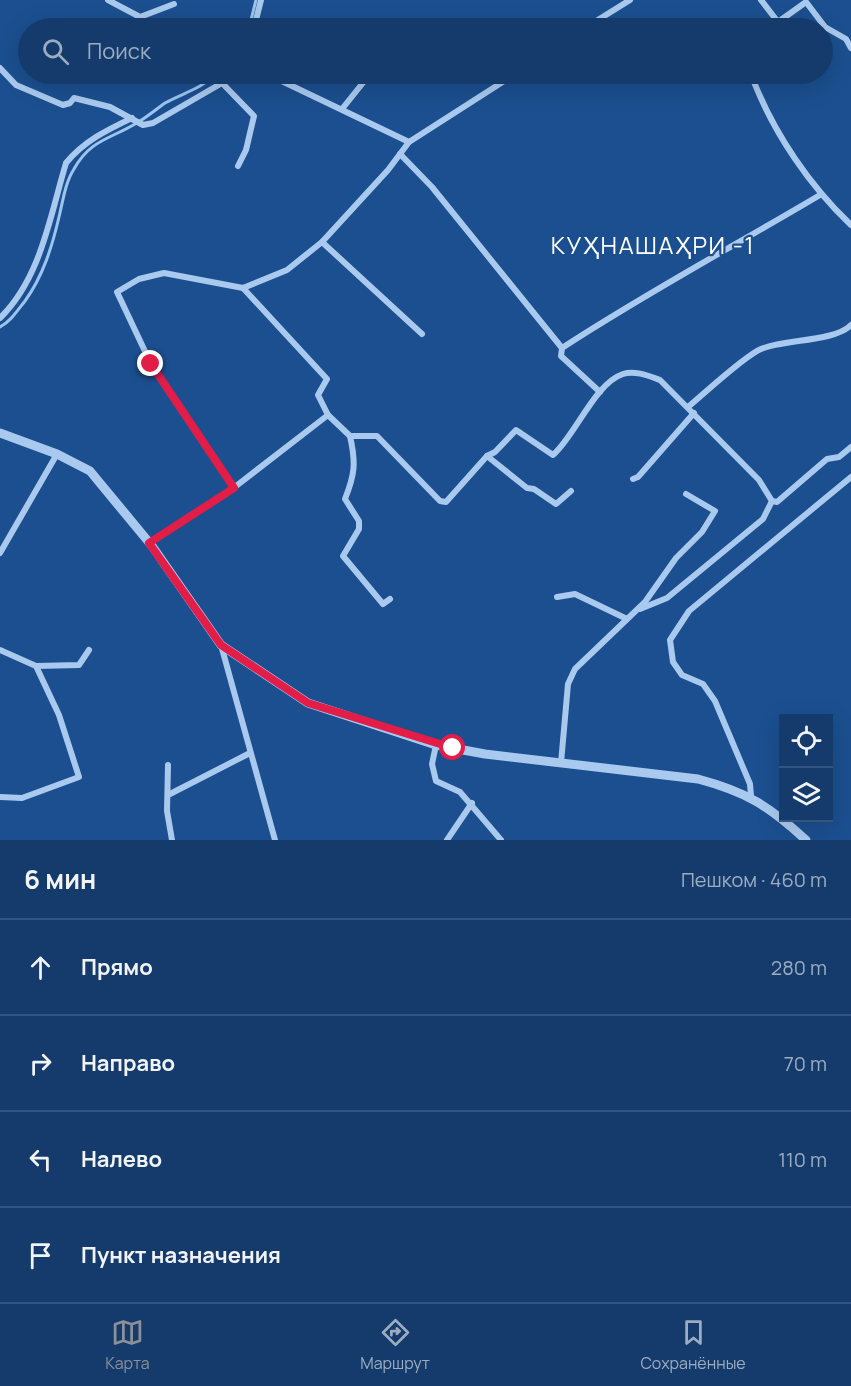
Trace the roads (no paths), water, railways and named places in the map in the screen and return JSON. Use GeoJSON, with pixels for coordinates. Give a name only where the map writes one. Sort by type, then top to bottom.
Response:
{"type":"FeatureCollection","features":[{"type":"Feature","properties":{"kind":"street"},"geometry":{"type":"LineString","coordinates":[[108,0],[140,17],[174,4]]}},
{"type":"Feature","properties":{"kind":"street"},"geometry":{"type":"LineString","coordinates":[[256,18],[261,0]]}},
{"type":"Feature","properties":{"kind":"street"},"geometry":{"type":"LineString","coordinates":[[601,18],[630,0]]}},
{"type":"Feature","properties":{"kind":"street"},"geometry":{"type":"LineString","coordinates":[[761,0],[775,18]]}},
{"type":"Feature","properties":{"kind":"street"},"geometry":{"type":"LineString","coordinates":[[784,18],[806,2],[818,18]]}},
{"type":"Feature","properties":{"kind":"street"},"geometry":{"type":"LineString","coordinates":[[833,32],[846,39],[851,48]]}},
{"type":"Feature","properties":{"kind":"street"},"geometry":{"type":"LineString","coordinates":[[0,68],[16,85],[63,105],[74,98],[110,107],[143,125],[153,123],[220,84]]}},
{"type":"Feature","properties":{"kind":"street"},"geometry":{"type":"LineString","coordinates":[[223,84],[254,116],[246,150],[238,166]]}},
{"type":"Feature","properties":{"kind":"street"},"geometry":{"type":"LineString","coordinates":[[288,84],[409,142]]}},
{"type":"Feature","properties":{"kind":"street"},"geometry":{"type":"LineString","coordinates":[[342,109],[362,84]]}},
{"type":"Feature","properties":{"kind":"street"},"geometry":{"type":"LineString","coordinates":[[234,488],[151,364],[117,292],[139,279],[164,273],[228,287],[243,288],[287,270],[322,242],[409,142],[499,84]]}},
{"type":"Feature","properties":{"kind":"street"},"geometry":{"type":"LineString","coordinates":[[755,84],[767,115],[820,195],[851,225]]}},
{"type":"Feature","properties":{"kind":"street"},"geometry":{"type":"LineString","coordinates":[[0,318],[21,291],[37,264],[66,163],[76,150],[96,136],[134,119]]}},
{"type":"Feature","properties":{"kind":"street"},"geometry":{"type":"LineString","coordinates":[[400,154],[432,187],[562,348],[561,356],[600,392]]}},
{"type":"Feature","properties":{"kind":"street"},"geometry":{"type":"LineString","coordinates":[[562,348],[685,271],[751,236],[820,195]]}},
{"type":"Feature","properties":{"kind":"street"},"geometry":{"type":"LineString","coordinates":[[322,242],[422,334]]}},
{"type":"Feature","properties":{"kind":"street"},"geometry":{"type":"LineString","coordinates":[[243,288],[327,379],[318,395],[328,415],[350,436],[355,458],[354,476],[345,500],[359,521],[359,529],[343,556],[383,604],[390,599]]}},
{"type":"Feature","properties":{"kind":"street"},"geometry":{"type":"LineString","coordinates":[[688,407],[758,350],[778,343],[833,334],[851,325]]}},
{"type":"Feature","properties":{"kind":"street"},"geometry":{"type":"LineString","coordinates":[[350,436],[377,436],[441,501],[446,502],[487,456],[495,452],[516,430],[553,455],[600,392],[623,374],[643,374],[660,380],[688,407],[759,480],[772,501]]}},
{"type":"Feature","properties":{"kind":"street"},"geometry":{"type":"LineString","coordinates":[[633,479],[639,477],[694,413]]}},
{"type":"Feature","properties":{"kind":"street"},"geometry":{"type":"LineString","coordinates":[[149,543],[234,488],[328,415]]}},
{"type":"Feature","properties":{"kind":"street"},"geometry":{"type":"LineString","coordinates":[[0,433],[57,454],[90,471],[149,543],[221,645],[275,840]]}},
{"type":"Feature","properties":{"kind":"street"},"geometry":{"type":"LineString","coordinates":[[772,501],[777,502],[827,459],[839,457],[851,447]]}},
{"type":"Feature","properties":{"kind":"street"},"geometry":{"type":"LineString","coordinates":[[0,553],[57,454]]}},
{"type":"Feature","properties":{"kind":"street"},"geometry":{"type":"LineString","coordinates":[[487,456],[527,489],[534,489],[556,504],[571,491]]}},
{"type":"Feature","properties":{"kind":"street"},"geometry":{"type":"LineString","coordinates":[[751,796],[750,784],[715,701],[703,684],[682,675],[673,662],[670,640],[689,611],[851,477]]}},
{"type":"Feature","properties":{"kind":"street"},"geometry":{"type":"LineString","coordinates":[[561,764],[568,684],[583,660],[636,610],[676,558],[702,532],[714,511],[686,494]]}},
{"type":"Feature","properties":{"kind":"street"},"geometry":{"type":"LineString","coordinates":[[636,610],[667,598],[762,519],[772,501]]}},
{"type":"Feature","properties":{"kind":"street"},"geometry":{"type":"LineString","coordinates":[[557,597],[575,594],[627,619]]}},
{"type":"Feature","properties":{"kind":"street"},"geometry":{"type":"LineString","coordinates":[[221,645],[308,703],[436,745],[561,764],[698,779],[751,796],[784,819],[806,840]]}},
{"type":"Feature","properties":{"kind":"street"},"geometry":{"type":"LineString","coordinates":[[0,650],[36,666],[80,665],[88,650]]}},
{"type":"Feature","properties":{"kind":"street"},"geometry":{"type":"LineString","coordinates":[[0,797],[22,798],[79,777],[59,715],[36,666]]}},
{"type":"Feature","properties":{"kind":"street"},"geometry":{"type":"LineString","coordinates":[[436,745],[432,764],[436,781],[460,792],[472,803],[494,835],[501,840]]}},
{"type":"Feature","properties":{"kind":"street"},"geometry":{"type":"LineString","coordinates":[[168,795],[250,753]]}},
{"type":"Feature","properties":{"kind":"street"},"geometry":{"type":"LineString","coordinates":[[168,765],[172,840]]}},
{"type":"Feature","properties":{"kind":"street"},"geometry":{"type":"LineString","coordinates":[[447,840],[472,803]]}},
{"type":"Feature","properties":{"kind":"waterway"},"geometry":{"type":"LineString","coordinates":[[252,18],[256,0]]}},
{"type":"Feature","properties":{"kind":"waterway"},"geometry":{"type":"LineString","coordinates":[[0,327],[11,319],[25,301],[42,271],[53,239],[66,186],[80,159],[101,141],[139,122],[165,103],[202,84]]}},
{"type":"Feature","properties":{"kind":"district","name":"КУҲНАШАҲРИ -1"},"geometry":{"type":"Point","coordinates":[653,244]}}]}
